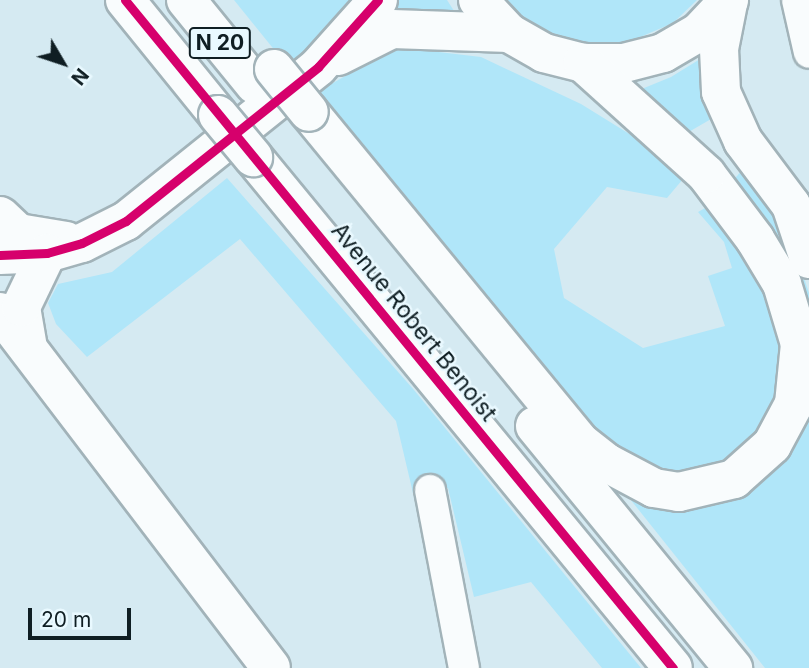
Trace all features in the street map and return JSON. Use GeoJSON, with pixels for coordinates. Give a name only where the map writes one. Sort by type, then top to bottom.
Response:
{"type":"FeatureCollection","features":[{"type":"Feature","properties":{"kind":"main road","name":"Avenue Robert Benoist"},"geometry":{"type":"LineString","coordinates":[[125,0],[673,668]]}},
{"type":"Feature","properties":{"kind":"main road","name":"N 20"},"geometry":{"type":"LineString","coordinates":[[186,0],[265,77]]}},
{"type":"Feature","properties":{"kind":"main road"},"geometry":{"type":"LineString","coordinates":[[218,0],[265,77],[299,120],[580,442],[607,463],[654,488],[679,492],[734,479],[772,445],[794,404],[800,344],[782,284],[755,239],[706,174],[583,64]]}},
{"type":"Feature","properties":{"kind":"main road"},"geometry":{"type":"LineString","coordinates":[[0,255],[64,248],[126,221],[318,67],[378,0]]}},
{"type":"Feature","properties":{"kind":"main road"},"geometry":{"type":"LineString","coordinates":[[478,0],[509,33],[544,53],[583,64],[624,63],[663,52],[699,32],[728,1]]}},
{"type":"Feature","properties":{"kind":"main road"},"geometry":{"type":"LineString","coordinates":[[728,1],[719,49],[721,92],[743,141],[791,205],[809,259]]}},
{"type":"Feature","properties":{"kind":"main road"},"geometry":{"type":"LineString","coordinates":[[318,67],[393,29],[509,33]]}},
{"type":"Feature","properties":{"kind":"main road","name":"Avenue Robert Benoist"},"geometry":{"type":"LineString","coordinates":[[299,120],[733,668]]}},
{"type":"Feature","properties":{"kind":"main road"},"geometry":{"type":"LineString","coordinates":[[0,216],[18,233],[64,248]]}},
{"type":"Feature","properties":{"kind":"main road"},"geometry":{"type":"LineString","coordinates":[[14,336],[24,292],[64,248]]}},
{"type":"Feature","properties":{"kind":"main road"},"geometry":{"type":"LineString","coordinates":[[0,312],[14,336],[271,668]]}},
{"type":"Feature","properties":{"kind":"street"},"geometry":{"type":"LineString","coordinates":[[797,0],[809,53]]}},
{"type":"Feature","properties":{"kind":"street"},"geometry":{"type":"LineString","coordinates":[[430,490],[464,668]]}},
{"type":"Feature","properties":{"kind":"shaded area"},"geometry":{"type":"Polygon","coordinates":[[[234,0],[349,0],[293,73],[234,0]]]}},
{"type":"Feature","properties":{"kind":"shaded area"},"geometry":{"type":"Polygon","coordinates":[[[396,0],[447,0],[458,17],[390,9],[396,0]]]}},
{"type":"Feature","properties":{"kind":"shaded area"},"geometry":{"type":"Polygon","coordinates":[[[499,0],[697,0],[673,23],[624,44],[570,44],[521,22],[499,0]]]}},
{"type":"Feature","properties":{"kind":"shaded area"},"geometry":{"type":"Polygon","coordinates":[[[396,47],[481,57],[581,104],[644,143],[683,179],[667,198],[607,187],[554,249],[564,298],[643,348],[725,326],[708,276],[732,268],[724,242],[698,212],[716,202],[782,319],[786,371],[776,409],[735,460],[689,474],[660,473],[589,429],[312,95],[396,47]]]}},
{"type":"Feature","properties":{"kind":"shaded area"},"geometry":{"type":"Polygon","coordinates":[[[705,56],[718,115],[680,137],[627,95],[671,77],[705,56]]]}},
{"type":"Feature","properties":{"kind":"shaded area"},"geometry":{"type":"Polygon","coordinates":[[[743,169],[789,234],[809,293],[809,334],[731,183],[743,169]]]}},
{"type":"Feature","properties":{"kind":"shaded area"},"geometry":{"type":"Polygon","coordinates":[[[227,178],[414,390],[641,668],[602,668],[531,582],[474,597],[448,488],[413,493],[396,421],[240,239],[87,357],[56,324],[48,303],[58,284],[112,272],[227,178]]]}},
{"type":"Feature","properties":{"kind":"shaded area"},"geometry":{"type":"Polygon","coordinates":[[[809,399],[809,668],[765,668],[626,494],[678,506],[809,399]]]}},
{"type":"Feature","properties":{"kind":"cycle path"},"geometry":{"type":"LineString","coordinates":[[125,0],[673,668]]}},
{"type":"Feature","properties":{"kind":"cycle path"},"geometry":{"type":"LineString","coordinates":[[0,255],[47,253],[82,243],[126,221],[318,67],[378,0]]}}]}
